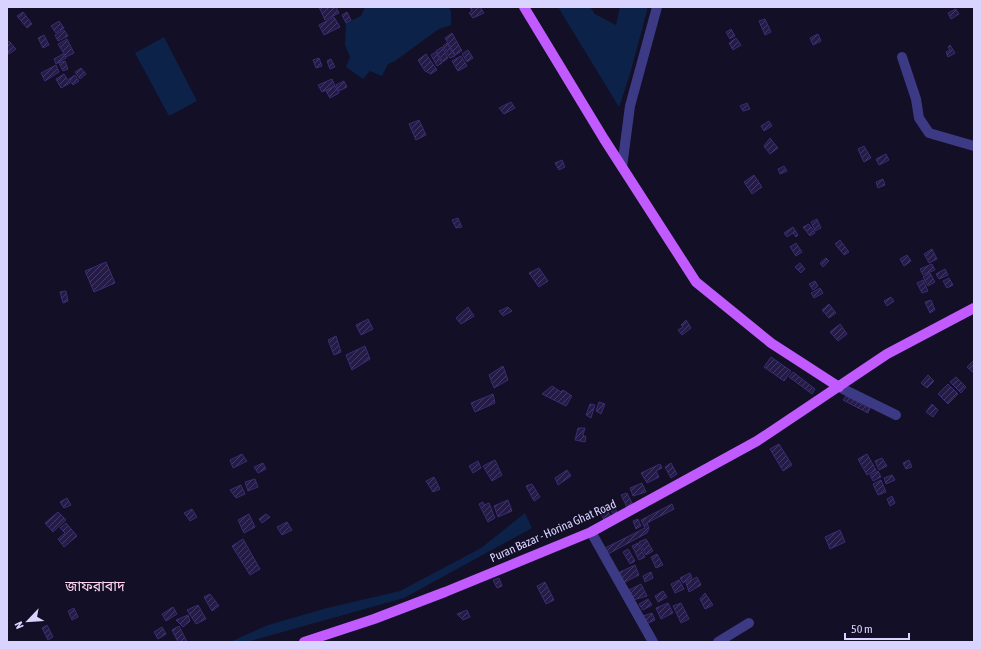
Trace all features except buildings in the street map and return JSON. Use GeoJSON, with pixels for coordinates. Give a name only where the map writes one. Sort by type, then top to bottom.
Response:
{"type":"FeatureCollection","features":[{"type":"Feature","properties":{"kind":"main road"},"geometry":{"type":"LineString","coordinates":[[524,7],[622,168],[696,282],[771,343],[839,387]]}},
{"type":"Feature","properties":{"kind":"main road","name":"Puran Bazar - Horina Ghat Road"},"geometry":{"type":"LineString","coordinates":[[304,642],[374,619],[445,592],[591,532],[757,441],[887,354],[974,308]]}},
{"type":"Feature","properties":{"kind":"street"},"geometry":{"type":"LineString","coordinates":[[622,168],[630,106],[656,7]]}},
{"type":"Feature","properties":{"kind":"street"},"geometry":{"type":"LineString","coordinates":[[902,57],[916,99],[919,118],[929,133],[974,146]]}},
{"type":"Feature","properties":{"kind":"street"},"geometry":{"type":"LineString","coordinates":[[839,387],[896,415]]}},
{"type":"Feature","properties":{"kind":"street"},"geometry":{"type":"LineString","coordinates":[[591,532],[653,642]]}},
{"type":"Feature","properties":{"kind":"street"},"geometry":{"type":"LineString","coordinates":[[718,642],[749,623]]}},
{"type":"Feature","properties":{"kind":"water"},"geometry":{"type":"Polygon","coordinates":[[[365,7],[449,7],[451,12],[451,25],[439,29],[395,61],[388,64],[382,76],[370,71],[363,79],[346,67],[350,57],[345,45],[346,23],[361,16],[365,7]]]}},
{"type":"Feature","properties":{"kind":"water"},"geometry":{"type":"Polygon","coordinates":[[[558,7],[590,7],[595,14],[616,25],[620,7],[648,7],[630,74],[619,107],[558,7]]]}},
{"type":"Feature","properties":{"kind":"water"},"geometry":{"type":"Polygon","coordinates":[[[164,37],[197,101],[169,116],[135,53],[164,37]]]}},
{"type":"Feature","properties":{"kind":"water"},"geometry":{"type":"Polygon","coordinates":[[[525,513],[532,528],[404,598],[247,642],[230,642],[268,625],[327,608],[400,591],[481,548],[525,513]]]}},
{"type":"Feature","properties":{"kind":"district","name":"জাফরাবাদ"},"geometry":{"type":"Point","coordinates":[95,586]}}]}
